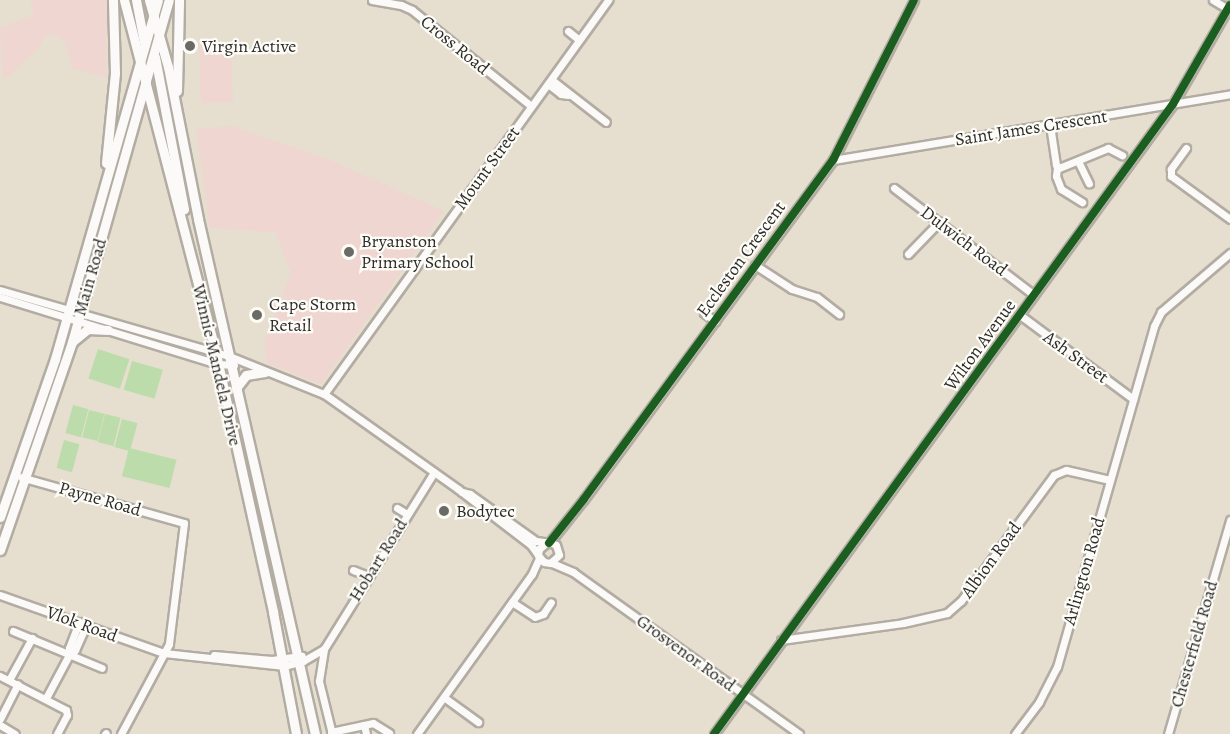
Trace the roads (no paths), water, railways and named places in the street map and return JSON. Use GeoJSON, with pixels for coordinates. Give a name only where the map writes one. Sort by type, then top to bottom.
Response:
{"type":"FeatureCollection","features":[{"type":"Feature","properties":{"kind":"main road"},"geometry":{"type":"LineString","coordinates":[[102,192],[113,115],[113,0]]}},
{"type":"Feature","properties":{"kind":"main road","name":"Winnie Mandela Drive"},"geometry":{"type":"LineString","coordinates":[[124,0],[217,359],[283,662],[296,734]]}},
{"type":"Feature","properties":{"kind":"main road"},"geometry":{"type":"LineString","coordinates":[[136,0],[149,49],[191,256]]}},
{"type":"Feature","properties":{"kind":"main road","name":"Winnie Mandela Drive"},"geometry":{"type":"LineString","coordinates":[[149,0],[178,113],[233,362],[236,389],[315,734]]}},
{"type":"Feature","properties":{"kind":"main road","name":"Main Road"},"geometry":{"type":"LineString","coordinates":[[149,49],[158,0]]}},
{"type":"Feature","properties":{"kind":"main road","name":"Main Road"},"geometry":{"type":"LineString","coordinates":[[0,517],[67,314],[140,65],[159,33],[169,0]]}},
{"type":"Feature","properties":{"kind":"main road"},"geometry":{"type":"LineString","coordinates":[[178,113],[179,0]]}},
{"type":"Feature","properties":{"kind":"main road"},"geometry":{"type":"LineString","coordinates":[[145,82],[149,49]]}},
{"type":"Feature","properties":{"kind":"main road","name":"Main Road"},"geometry":{"type":"LineString","coordinates":[[0,550],[72,342],[145,82]]}},
{"type":"Feature","properties":{"kind":"main road"},"geometry":{"type":"LineString","coordinates":[[72,342],[88,329],[108,330]]}},
{"type":"Feature","properties":{"kind":"main road"},"geometry":{"type":"LineString","coordinates":[[236,389],[246,375],[265,372]]}},
{"type":"Feature","properties":{"kind":"street","name":"Cross Road"},"geometry":{"type":"LineString","coordinates":[[372,0],[401,5],[412,10],[531,106]]}},
{"type":"Feature","properties":{"kind":"street","name":"Mount Street"},"geometry":{"type":"LineString","coordinates":[[324,394],[608,0]]}},
{"type":"Feature","properties":{"kind":"street","name":"Eccleston Crescent"},"geometry":{"type":"LineString","coordinates":[[547,543],[568,521],[833,160],[843,145],[915,0]]}},
{"type":"Feature","properties":{"kind":"street"},"geometry":{"type":"LineString","coordinates":[[1213,0],[1229,7]]}},
{"type":"Feature","properties":{"kind":"street","name":"Wilton Avenue"},"geometry":{"type":"LineString","coordinates":[[714,734],[1173,104],[1229,7]]}},
{"type":"Feature","properties":{"kind":"street"},"geometry":{"type":"LineString","coordinates":[[568,31],[579,40]]}},
{"type":"Feature","properties":{"kind":"street"},"geometry":{"type":"LineString","coordinates":[[550,82],[606,122]]}},
{"type":"Feature","properties":{"kind":"street","name":"Saint James Crescent"},"geometry":{"type":"LineString","coordinates":[[833,160],[1050,126],[1230,94]]}},
{"type":"Feature","properties":{"kind":"street"},"geometry":{"type":"LineString","coordinates":[[1050,126],[1058,167],[1056,176],[1061,189],[1082,202]]}},
{"type":"Feature","properties":{"kind":"street"},"geometry":{"type":"LineString","coordinates":[[1058,167],[1064,168],[1108,148],[1122,155]]}},
{"type":"Feature","properties":{"kind":"street"},"geometry":{"type":"LineString","coordinates":[[1185,148],[1171,169],[1171,176],[1230,219]]}},
{"type":"Feature","properties":{"kind":"street"},"geometry":{"type":"LineString","coordinates":[[1078,162],[1089,184]]}},
{"type":"Feature","properties":{"kind":"street","name":"Dulwich Road"},"geometry":{"type":"LineString","coordinates":[[894,188],[1034,295]]}},
{"type":"Feature","properties":{"kind":"street"},"geometry":{"type":"LineString","coordinates":[[908,254],[939,222]]}},
{"type":"Feature","properties":{"kind":"street","name":"Arlington Road"},"geometry":{"type":"LineString","coordinates":[[1015,734],[1039,702],[1055,673],[1158,317],[1230,253]]}},
{"type":"Feature","properties":{"kind":"street"},"geometry":{"type":"LineString","coordinates":[[756,265],[792,289],[817,297],[839,314]]}},
{"type":"Feature","properties":{"kind":"street"},"geometry":{"type":"LineString","coordinates":[[0,290],[67,314]]}},
{"type":"Feature","properties":{"kind":"street"},"geometry":{"type":"LineString","coordinates":[[0,297],[79,317],[217,359]]}},
{"type":"Feature","properties":{"kind":"street"},"geometry":{"type":"LineString","coordinates":[[704,313],[715,321]]}},
{"type":"Feature","properties":{"kind":"street","name":"Ash Street"},"geometry":{"type":"LineString","coordinates":[[1020,315],[1133,399]]}},
{"type":"Feature","properties":{"kind":"street"},"geometry":{"type":"LineString","coordinates":[[79,317],[108,330],[233,362],[324,394],[462,492],[526,541],[539,556],[550,563]]}},
{"type":"Feature","properties":{"kind":"street","name":"Albion Road"},"geometry":{"type":"LineString","coordinates":[[781,640],[903,623],[947,613],[961,602],[1054,475],[1066,470],[1110,480]]}},
{"type":"Feature","properties":{"kind":"street","name":"Hobart Road"},"geometry":{"type":"LineString","coordinates":[[331,733],[319,681],[324,649],[434,472]]}},
{"type":"Feature","properties":{"kind":"street","name":"Payne Road"},"geometry":{"type":"LineString","coordinates":[[15,475],[184,523],[169,644],[164,653]]}},
{"type":"Feature","properties":{"kind":"street"},"geometry":{"type":"LineString","coordinates":[[462,492],[470,494],[532,538],[558,549],[556,560],[532,574]]}},
{"type":"Feature","properties":{"kind":"street"},"geometry":{"type":"LineString","coordinates":[[397,508],[407,514]]}},
{"type":"Feature","properties":{"kind":"street","name":"Chesterfield Road"},"geometry":{"type":"LineString","coordinates":[[1168,734],[1230,520]]}},
{"type":"Feature","properties":{"kind":"street","name":"Eccleston Crescent"},"geometry":{"type":"LineString","coordinates":[[558,549],[568,521]]}},
{"type":"Feature","properties":{"kind":"street"},"geometry":{"type":"LineString","coordinates":[[417,734],[532,574],[539,556],[539,549],[547,543]]}},
{"type":"Feature","properties":{"kind":"street","name":"Grosvenor Road"},"geometry":{"type":"LineString","coordinates":[[558,549],[562,559],[573,572],[799,734]]}},
{"type":"Feature","properties":{"kind":"street","name":"Grosvenor Road"},"geometry":{"type":"LineString","coordinates":[[550,563],[573,572]]}},
{"type":"Feature","properties":{"kind":"street"},"geometry":{"type":"LineString","coordinates":[[353,570],[368,576]]}},
{"type":"Feature","properties":{"kind":"street","name":"Vlok Road"},"geometry":{"type":"LineString","coordinates":[[0,595],[164,653],[283,662],[298,660]]}},
{"type":"Feature","properties":{"kind":"street"},"geometry":{"type":"LineString","coordinates":[[512,602],[535,617],[543,614],[551,602]]}},
{"type":"Feature","properties":{"kind":"street"},"geometry":{"type":"LineString","coordinates":[[46,698],[70,653],[69,648],[82,624]]}},
{"type":"Feature","properties":{"kind":"street"},"geometry":{"type":"LineString","coordinates":[[13,631],[102,668]]}},
{"type":"Feature","properties":{"kind":"street"},"geometry":{"type":"LineString","coordinates":[[9,680],[32,638]]}},
{"type":"Feature","properties":{"kind":"street"},"geometry":{"type":"LineString","coordinates":[[298,660],[324,649]]}},
{"type":"Feature","properties":{"kind":"street"},"geometry":{"type":"LineString","coordinates":[[121,734],[164,653]]}},
{"type":"Feature","properties":{"kind":"street"},"geometry":{"type":"LineString","coordinates":[[0,676],[67,711],[58,734]]}},
{"type":"Feature","properties":{"kind":"street"},"geometry":{"type":"LineString","coordinates":[[0,719],[18,684]]}},
{"type":"Feature","properties":{"kind":"street"},"geometry":{"type":"LineString","coordinates":[[445,698],[478,723]]}},
{"type":"Feature","properties":{"kind":"street"},"geometry":{"type":"LineString","coordinates":[[331,733],[375,723],[389,733]]}},
{"type":"Feature","properties":{"kind":"street"},"geometry":{"type":"LineString","coordinates":[[0,725],[12,733]]}},
{"type":"Feature","properties":{"kind":"street"},"geometry":{"type":"LineString","coordinates":[[364,725],[366,734]]}},
{"type":"Feature","properties":{"kind":"place","name":"Virgin Active"},"geometry":{"type":"Point","coordinates":[190,46]}},
{"type":"Feature","properties":{"kind":"place","name":"Bryanston Primary School"},"geometry":{"type":"Point","coordinates":[349,252]}},
{"type":"Feature","properties":{"kind":"place","name":"Cape Storm Retail"},"geometry":{"type":"Point","coordinates":[257,315]}},
{"type":"Feature","properties":{"kind":"place","name":"Bodytec"},"geometry":{"type":"Point","coordinates":[444,511]}}]}
